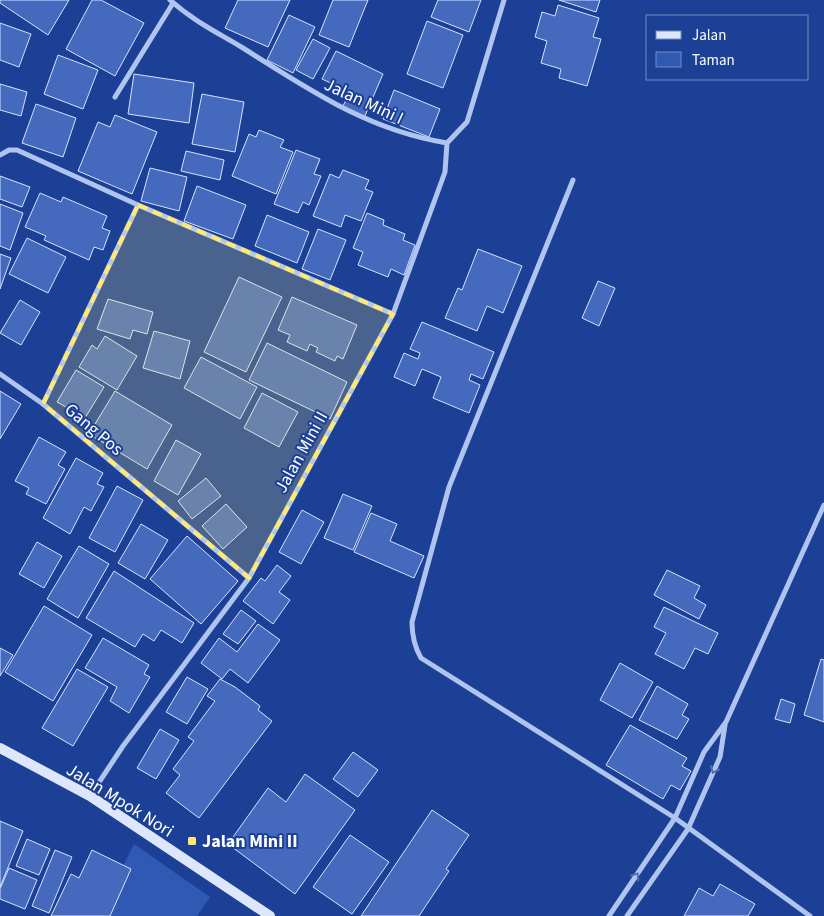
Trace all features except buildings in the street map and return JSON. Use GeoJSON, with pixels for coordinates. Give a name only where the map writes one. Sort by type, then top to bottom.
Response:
{"type":"FeatureCollection","features":[{"type":"Feature","properties":{"kind":"main road","name":"Jalan Mpok Nori"},"geometry":{"type":"LineString","coordinates":[[0,748],[90,796],[270,916]]}},
{"type":"Feature","properties":{"kind":"street"},"geometry":{"type":"LineString","coordinates":[[447,143],[467,122],[504,0]]}},
{"type":"Feature","properties":{"kind":"street"},"geometry":{"type":"LineString","coordinates":[[115,97],[171,1]]}},
{"type":"Feature","properties":{"kind":"street","name":"Jalan Mini I"},"geometry":{"type":"LineString","coordinates":[[171,1],[210,29],[348,111],[379,126],[414,138],[447,143]]}},
{"type":"Feature","properties":{"kind":"street","name":"Jalan Mini II"},"geometry":{"type":"LineString","coordinates":[[90,796],[123,746],[249,578],[393,314],[445,172],[447,143]]}},
{"type":"Feature","properties":{"kind":"street"},"geometry":{"type":"LineString","coordinates":[[0,155],[8,150],[17,150],[138,205],[393,314]]}},
{"type":"Feature","properties":{"kind":"street"},"geometry":{"type":"LineString","coordinates":[[573,180],[449,487],[412,622],[412,636],[421,658],[675,818],[810,916]]}},
{"type":"Feature","properties":{"kind":"street","name":"Gang Pos"},"geometry":{"type":"LineString","coordinates":[[138,205],[44,404],[249,578]]}},
{"type":"Feature","properties":{"kind":"street"},"geometry":{"type":"LineString","coordinates":[[0,374],[44,404]]}},
{"type":"Feature","properties":{"kind":"street"},"geometry":{"type":"LineString","coordinates":[[609,916],[675,818],[704,752],[726,722],[824,505]]}},
{"type":"Feature","properties":{"kind":"street"},"geometry":{"type":"LineString","coordinates":[[627,916],[688,829],[720,757],[726,722]]}},
{"type":"Feature","properties":{"kind":"highlighted area"},"geometry":{"type":"Polygon","coordinates":[[[138,205],[393,314],[249,578],[43,404],[138,205]]]}},
{"type":"Feature","properties":{"kind":"green space"},"geometry":{"type":"Polygon","coordinates":[[[134,844],[210,897],[197,916],[98,916],[134,844]]]}},
{"type":"Feature","properties":{"kind":"place","name":"Jalan Mini II"},"geometry":{"type":"Point","coordinates":[192,841]}}]}
